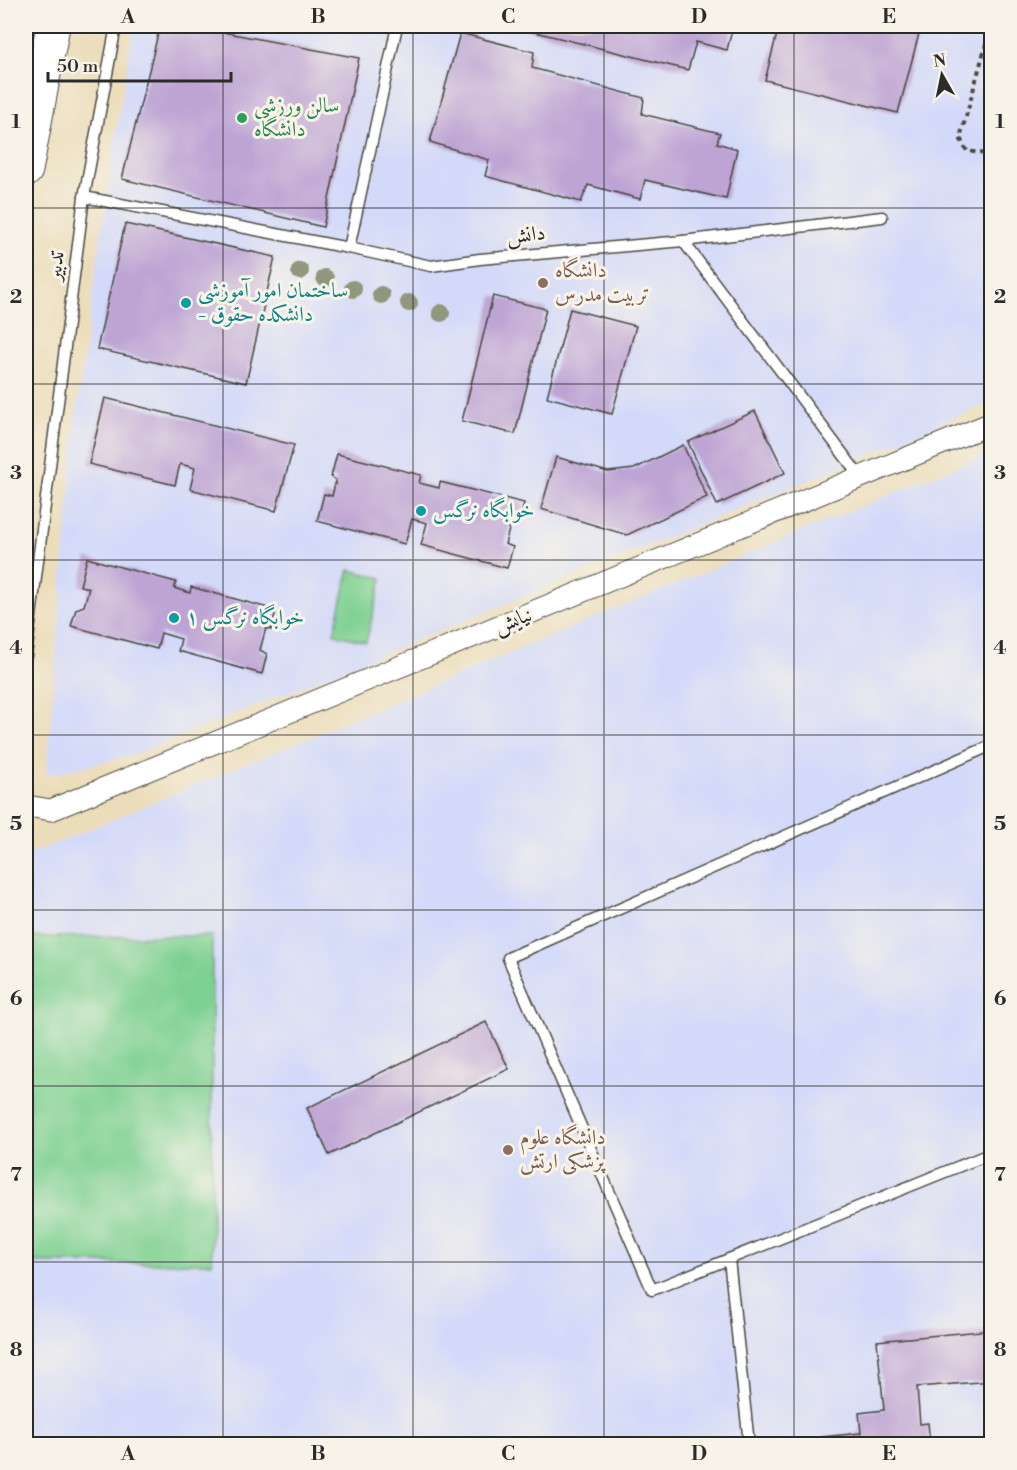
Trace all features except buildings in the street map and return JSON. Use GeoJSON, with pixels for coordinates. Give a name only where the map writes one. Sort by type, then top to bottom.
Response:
{"type":"FeatureCollection","features":[{"type":"Feature","properties":{"kind":"highway"},"geometry":{"type":"LineString","coordinates":[[26,170],[53,26]]}},
{"type":"Feature","properties":{"kind":"street","name":"نیایش"},"geometry":{"type":"LineString","coordinates":[[29,804],[51,810],[992,423]]}},
{"type":"Feature","properties":{"kind":"lane","name":"تدبیر"},"geometry":{"type":"LineString","coordinates":[[26,656],[84,197],[116,26]]}},
{"type":"Feature","properties":{"kind":"lane"},"geometry":{"type":"LineString","coordinates":[[349,248],[397,26]]}},
{"type":"Feature","properties":{"kind":"lane","name":"دانش"},"geometry":{"type":"LineString","coordinates":[[84,197],[431,266],[480,258],[683,241],[882,217]]}},
{"type":"Feature","properties":{"kind":"lane"},"geometry":{"type":"LineString","coordinates":[[683,241],[861,478]]}},
{"type":"Feature","properties":{"kind":"lane"},"geometry":{"type":"LineString","coordinates":[[992,745],[508,958],[652,1290],[992,1153]]}},
{"type":"Feature","properties":{"kind":"lane"},"geometry":{"type":"LineString","coordinates":[[729,1259],[749,1444]]}},
{"type":"Feature","properties":{"kind":"path"},"geometry":{"type":"LineString","coordinates":[[991,26],[960,138],[967,151],[992,154]]}},
{"type":"Feature","properties":{"kind":"shaded area","name":"دانشگاه تربیت مدرس"},"geometry":{"type":"Polygon","coordinates":[[[134,26],[991,26],[991,402],[834,470],[134,755],[46,775],[76,415],[111,164],[134,26]]]}},
{"type":"Feature","properties":{"kind":"shaded area","name":"دانشگاه علوم پزشکی ارتش"},"geometry":{"type":"Polygon","coordinates":[[[991,452],[991,1444],[26,1444],[26,856],[991,452]]]}},
{"type":"Feature","properties":{"kind":"green space"},"geometry":{"type":"Polygon","coordinates":[[[349,570],[382,578],[366,642],[334,634],[349,570]]]}},
{"type":"Feature","properties":{"kind":"green space"},"geometry":{"type":"Polygon","coordinates":[[[212,936],[212,1263],[29,1263],[28,937],[212,936]]]}},
{"type":"Feature","properties":{"kind":"place","name":"سالن ورزشی دانشگاه"},"geometry":{"type":"Point","coordinates":[242,118]}},
{"type":"Feature","properties":{"kind":"place","name":"دانشگاه تربیت مدرس"},"geometry":{"type":"Point","coordinates":[543,283]}},
{"type":"Feature","properties":{"kind":"place","name":"ساختمان امور آموزشی - دانشکده حقوق"},"geometry":{"type":"Point","coordinates":[186,303]}},
{"type":"Feature","properties":{"kind":"place","name":"خوابگاه نرگس"},"geometry":{"type":"Point","coordinates":[421,511]}},
{"type":"Feature","properties":{"kind":"place","name":"خوابگاه نرگس ۱"},"geometry":{"type":"Point","coordinates":[174,618]}},
{"type":"Feature","properties":{"kind":"place","name":"دانشگاه علوم پزشکی ارتش"},"geometry":{"type":"Point","coordinates":[508,1150]}}]}
